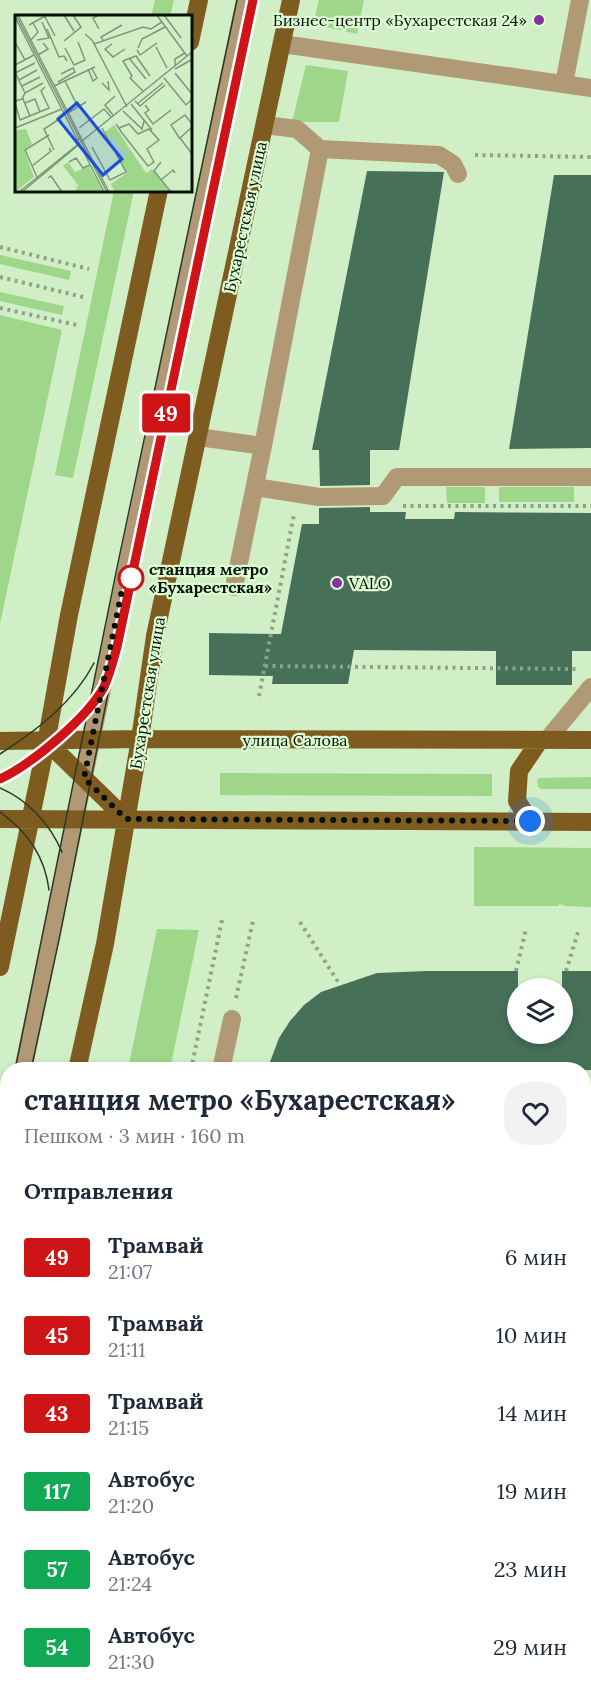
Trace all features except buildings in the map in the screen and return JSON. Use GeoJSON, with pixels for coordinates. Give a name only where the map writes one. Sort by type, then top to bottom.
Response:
{"type":"FeatureCollection","features":[{"type":"Feature","properties":{"kind":"main road"},"geometry":{"type":"LineString","coordinates":[[192,33],[199,0]]}},
{"type":"Feature","properties":{"kind":"main road","name":"Бухарестская улица"},"geometry":{"type":"LineString","coordinates":[[80,1062],[105,944],[155,636],[291,0]]}},
{"type":"Feature","properties":{"kind":"main road"},"geometry":{"type":"LineString","coordinates":[[0,967],[69,615],[159,192]]}},
{"type":"Feature","properties":{"kind":"main road"},"geometry":{"type":"LineString","coordinates":[[530,821],[517,801],[519,771],[543,740]]}},
{"type":"Feature","properties":{"kind":"main road","name":"улица Салова"},"geometry":{"type":"LineString","coordinates":[[0,741],[591,740]]}},
{"type":"Feature","properties":{"kind":"main road"},"geometry":{"type":"LineString","coordinates":[[46,741],[126,819]]}},
{"type":"Feature","properties":{"kind":"main road"},"geometry":{"type":"LineString","coordinates":[[0,819],[591,822]]}},
{"type":"Feature","properties":{"kind":"lane"},"geometry":{"type":"LineString","coordinates":[[25,1062],[245,0]]}},
{"type":"Feature","properties":{"kind":"lane"},"geometry":{"type":"LineString","coordinates":[[564,84],[580,0]]}},
{"type":"Feature","properties":{"kind":"lane"},"geometry":{"type":"LineString","coordinates":[[282,44],[591,88]]}},
{"type":"Feature","properties":{"kind":"lane"},"geometry":{"type":"LineString","coordinates":[[265,125],[297,129],[320,149],[439,155],[453,164],[458,174]]}},
{"type":"Feature","properties":{"kind":"lane"},"geometry":{"type":"LineString","coordinates":[[234,587],[320,149]]}},
{"type":"Feature","properties":{"kind":"lane"},"geometry":{"type":"LineString","coordinates":[[198,436],[263,446]]}},
{"type":"Feature","properties":{"kind":"lane"},"geometry":{"type":"LineString","coordinates":[[255,487],[319,496],[383,496],[397,477],[591,477]]}},
{"type":"Feature","properties":{"kind":"lane"},"geometry":{"type":"LineString","coordinates":[[543,740],[591,687]]}},
{"type":"Feature","properties":{"kind":"lane"},"geometry":{"type":"LineString","coordinates":[[223,1062],[232,1019]]}},
{"type":"Feature","properties":{"kind":"path"},"geometry":{"type":"LineString","coordinates":[[439,155],[591,157]]}},
{"type":"Feature","properties":{"kind":"path"},"geometry":{"type":"LineString","coordinates":[[0,247],[89,269]]}},
{"type":"Feature","properties":{"kind":"path"},"geometry":{"type":"LineString","coordinates":[[0,277],[83,297]]}},
{"type":"Feature","properties":{"kind":"path"},"geometry":{"type":"LineString","coordinates":[[0,308],[76,325]]}},
{"type":"Feature","properties":{"kind":"path"},"geometry":{"type":"LineString","coordinates":[[398,506],[591,506]]}},
{"type":"Feature","properties":{"kind":"path"},"geometry":{"type":"LineString","coordinates":[[534,506],[534,513]]}},
{"type":"Feature","properties":{"kind":"path"},"geometry":{"type":"LineString","coordinates":[[259,696],[294,514]]}},
{"type":"Feature","properties":{"kind":"path"},"geometry":{"type":"LineString","coordinates":[[265,666],[579,669]]}},
{"type":"Feature","properties":{"kind":"path"},"geometry":{"type":"LineString","coordinates":[[193,1062],[222,920]]}},
{"type":"Feature","properties":{"kind":"path"},"geometry":{"type":"LineString","coordinates":[[232,1019],[253,921]]}},
{"type":"Feature","properties":{"kind":"path"},"geometry":{"type":"LineString","coordinates":[[300,922],[340,985]]}},
{"type":"Feature","properties":{"kind":"path"},"geometry":{"type":"LineString","coordinates":[[516,971],[526,928]]}},
{"type":"Feature","properties":{"kind":"path"},"geometry":{"type":"LineString","coordinates":[[566,971],[579,929]]}},
{"type":"Feature","properties":{"kind":"green space"},"geometry":{"type":"Polygon","coordinates":[[[155,0],[174,0],[170,15],[151,15],[155,0]]]}},
{"type":"Feature","properties":{"kind":"green space"},"geometry":{"type":"Polygon","coordinates":[[[319,0],[364,0],[357,34],[313,24],[319,0]]]}},
{"type":"Feature","properties":{"kind":"green space"},"geometry":{"type":"Polygon","coordinates":[[[306,65],[348,71],[339,122],[292,122],[306,65]]]}},
{"type":"Feature","properties":{"kind":"green space"},"geometry":{"type":"Polygon","coordinates":[[[114,192],[134,192],[73,478],[55,475],[114,192]]]}},
{"type":"Feature","properties":{"kind":"green space"},"geometry":{"type":"Polygon","coordinates":[[[0,255],[71,271],[69,280],[0,264],[0,255]]]}},
{"type":"Feature","properties":{"kind":"green space"},"geometry":{"type":"Polygon","coordinates":[[[0,292],[64,306],[62,315],[0,301],[0,292]]]}},
{"type":"Feature","properties":{"kind":"green space"},"geometry":{"type":"Polygon","coordinates":[[[0,315],[62,330],[0,624],[0,315]]]}},
{"type":"Feature","properties":{"kind":"green space"},"geometry":{"type":"Polygon","coordinates":[[[446,487],[485,487],[485,503],[447,503],[446,487]]]}},
{"type":"Feature","properties":{"kind":"green space"},"geometry":{"type":"Polygon","coordinates":[[[499,487],[574,487],[574,502],[499,502],[499,487]]]}},
{"type":"Feature","properties":{"kind":"green space"},"geometry":{"type":"Polygon","coordinates":[[[220,773],[492,774],[492,796],[220,795],[220,773]]]}},
{"type":"Feature","properties":{"kind":"green space"},"geometry":{"type":"Polygon","coordinates":[[[591,777],[591,789],[542,789],[538,787],[537,781],[539,778],[591,777]]]}},
{"type":"Feature","properties":{"kind":"green space"},"geometry":{"type":"Polygon","coordinates":[[[474,847],[591,848],[591,907],[559,904],[559,906],[474,906],[474,847]]]}},
{"type":"Feature","properties":{"kind":"green space"},"geometry":{"type":"Polygon","coordinates":[[[157,929],[199,930],[171,1062],[129,1062],[157,929]]]}},
{"type":"Feature","properties":{"kind":"tram line"},"geometry":{"type":"LineString","coordinates":[[17,1062],[118,563],[237,0]]}},
{"type":"Feature","properties":{"kind":"tram line"},"geometry":{"type":"LineString","coordinates":[[33,1062],[253,0]]}},
{"type":"Feature","properties":{"kind":"tram line","name":"49"},"geometry":{"type":"LineString","coordinates":[[0,779],[23,765],[83,715],[96,699],[110,674],[253,0]]}},
{"type":"Feature","properties":{"kind":"tram line"},"geometry":{"type":"LineString","coordinates":[[0,754],[27,736],[65,703],[94,663]]}},
{"type":"Feature","properties":{"kind":"tram line"},"geometry":{"type":"LineString","coordinates":[[0,779],[48,748],[89,708]]}},
{"type":"Feature","properties":{"kind":"tram line"},"geometry":{"type":"LineString","coordinates":[[0,788],[20,799],[37,814],[51,832],[62,852]]}},
{"type":"Feature","properties":{"kind":"tram line"},"geometry":{"type":"LineString","coordinates":[[0,812],[10,819],[33,845],[43,866],[49,890]]}},
{"type":"Feature","properties":{"kind":"place","name":"Бизнес-центр «Бухарестская 24»"},"geometry":{"type":"Point","coordinates":[539,20]}},
{"type":"Feature","properties":{"kind":"place","name":"станция метро «Бухарестская»"},"geometry":{"type":"Point","coordinates":[131,578]}},
{"type":"Feature","properties":{"kind":"place","name":"VALO"},"geometry":{"type":"Point","coordinates":[337,583]}},
{"type":"Feature","properties":{"kind":"route"},"geometry":{"type":"LineString","coordinates":[[131,578],[124,580],[84,778],[126,819],[530,821]]}}]}
